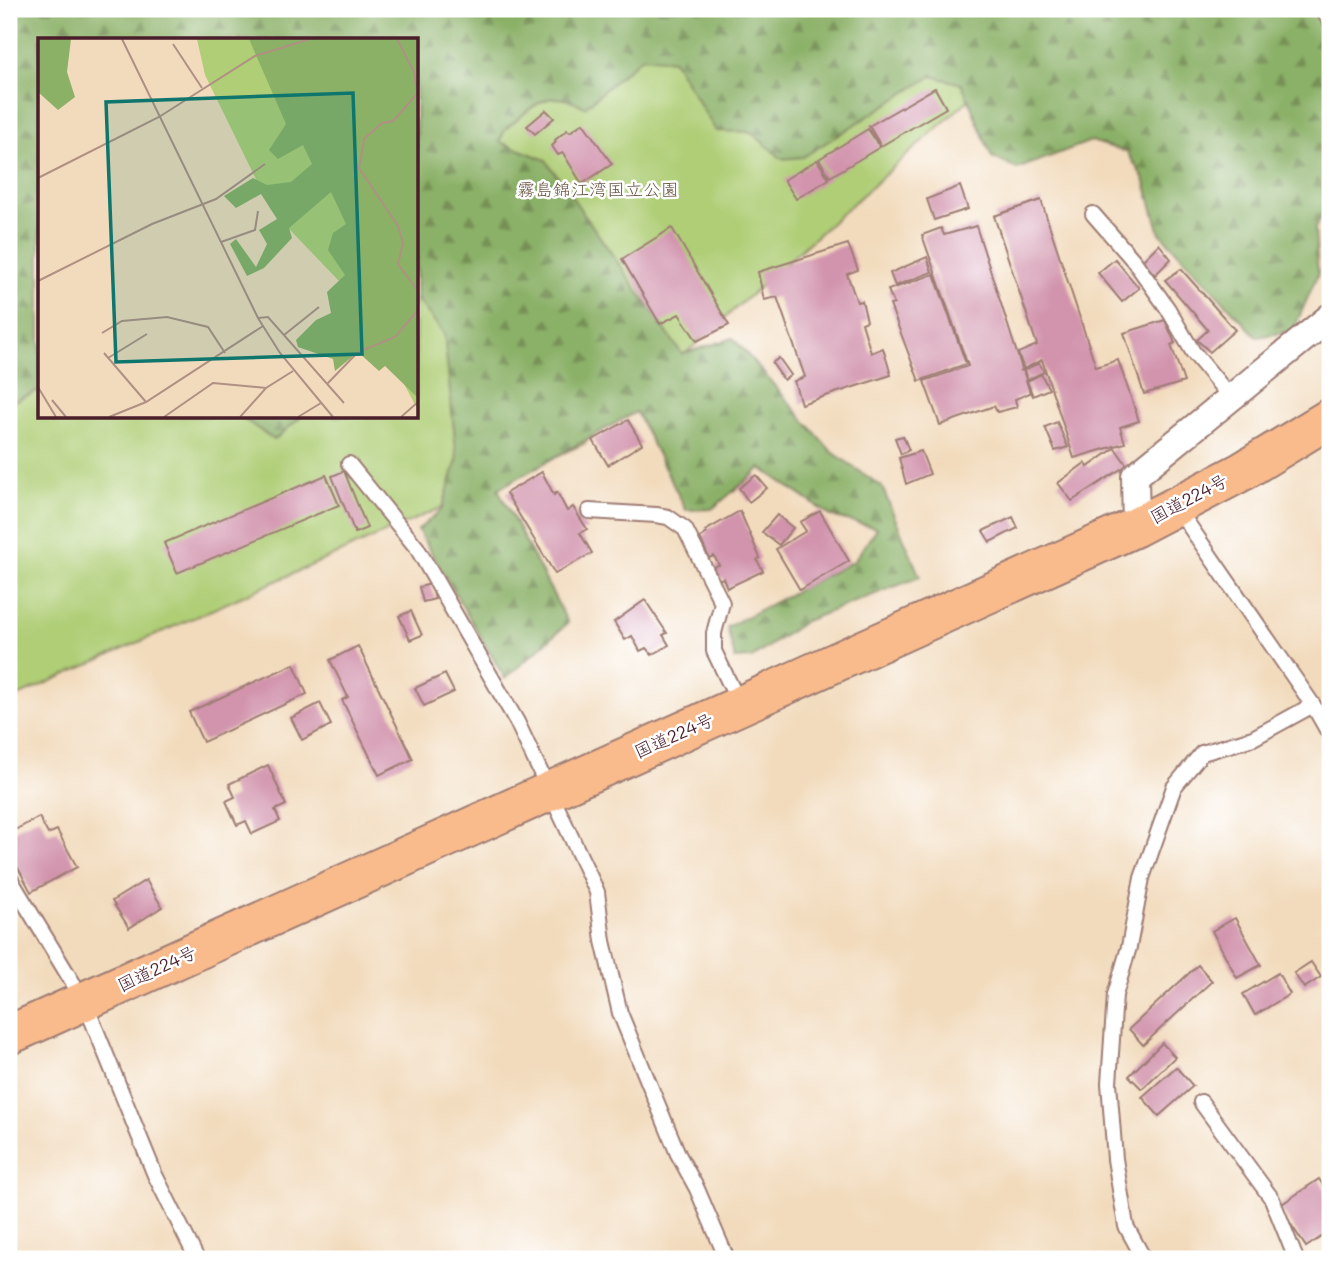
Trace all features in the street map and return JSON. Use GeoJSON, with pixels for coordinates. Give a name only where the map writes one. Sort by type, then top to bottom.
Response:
{"type":"FeatureCollection","features":[{"type":"Feature","properties":{"kind":"highway","name":"国道224号"},"geometry":{"type":"LineString","coordinates":[[9,1035],[1136,527],[1243,471],[1330,418]]}},
{"type":"Feature","properties":{"kind":"street"},"geometry":{"type":"LineString","coordinates":[[1136,527],[1135,476],[1330,317]]}},
{"type":"Feature","properties":{"kind":"lane"},"geometry":{"type":"LineString","coordinates":[[1322,9],[1330,21]]}},
{"type":"Feature","properties":{"kind":"lane"},"geometry":{"type":"LineString","coordinates":[[1093,214],[1134,261],[1168,309],[1193,352],[1231,398]]}},
{"type":"Feature","properties":{"kind":"lane"},"geometry":{"type":"LineString","coordinates":[[349,464],[417,548],[517,722],[597,892],[603,941],[620,1013],[678,1154],[697,1189],[727,1259]]}},
{"type":"Feature","properties":{"kind":"lane"},"geometry":{"type":"LineString","coordinates":[[1177,506],[1313,705],[1330,735]]}},
{"type":"Feature","properties":{"kind":"lane"},"geometry":{"type":"LineString","coordinates":[[589,511],[668,517],[685,529],[722,603],[714,633],[714,651],[740,706]]}},
{"type":"Feature","properties":{"kind":"lane"},"geometry":{"type":"LineString","coordinates":[[1144,1259],[1126,1226],[1115,1159],[1109,1083],[1115,995],[1129,947],[1142,878],[1174,787],[1202,753],[1252,738],[1313,705]]}},
{"type":"Feature","properties":{"kind":"lane"},"geometry":{"type":"LineString","coordinates":[[9,877],[85,1003],[155,1175],[197,1259]]}},
{"type":"Feature","properties":{"kind":"lane"},"geometry":{"type":"LineString","coordinates":[[1201,1101],[1272,1199],[1296,1259]]}},
{"type":"Feature","properties":{"kind":"green space","name":"霧島錦江湾国立公園"},"geometry":{"type":"Polygon","coordinates":[[[9,9],[1070,9],[584,444],[9,700],[9,9]]]}},
{"type":"Feature","properties":{"kind":"green space"},"geometry":{"type":"Polygon","coordinates":[[[9,9],[1330,9],[1330,202],[1315,228],[1318,274],[1293,331],[1257,337],[1160,233],[1144,179],[1127,152],[1091,141],[1017,169],[992,157],[962,84],[932,76],[803,157],[782,159],[751,132],[716,131],[673,60],[642,57],[585,107],[566,99],[551,99],[536,104],[510,125],[500,142],[546,160],[682,354],[733,338],[831,451],[882,487],[920,577],[805,621],[752,658],[735,659],[727,627],[854,561],[877,528],[831,516],[761,468],[712,509],[686,510],[636,412],[498,489],[568,623],[505,679],[418,530],[442,509],[457,460],[444,334],[418,300],[418,38],[38,38],[38,391],[9,403],[9,9]]]}},
{"type":"Feature","properties":{"kind":"green space"},"geometry":{"type":"Polygon","coordinates":[[[242,418],[300,418],[274,440],[242,418]]]}},
{"type":"Feature","properties":{"kind":"building"},"geometry":{"type":"Polygon","coordinates":[[[935,88],[946,108],[881,146],[869,126],[935,88]]]}},
{"type":"Feature","properties":{"kind":"building"},"geometry":{"type":"Polygon","coordinates":[[[546,110],[554,118],[535,134],[527,126],[546,110]]]}},
{"type":"Feature","properties":{"kind":"building"},"geometry":{"type":"Polygon","coordinates":[[[583,123],[612,164],[582,184],[563,153],[558,155],[552,146],[567,130],[570,132],[583,123]]]}},
{"type":"Feature","properties":{"kind":"building"},"geometry":{"type":"Polygon","coordinates":[[[868,129],[880,147],[830,177],[819,159],[868,129]]]}},
{"type":"Feature","properties":{"kind":"building"},"geometry":{"type":"Polygon","coordinates":[[[817,160],[829,179],[796,199],[784,180],[817,160]]]}},
{"type":"Feature","properties":{"kind":"building"},"geometry":{"type":"Polygon","coordinates":[[[960,186],[968,209],[934,220],[927,199],[960,186]]]}},
{"type":"Feature","properties":{"kind":"building"},"geometry":{"type":"Polygon","coordinates":[[[1041,200],[1096,367],[1118,360],[1139,421],[1120,427],[1125,443],[1074,458],[1042,360],[1024,369],[1018,353],[1037,345],[994,216],[1041,200]]]}},
{"type":"Feature","properties":{"kind":"building"},"geometry":{"type":"Polygon","coordinates":[[[976,226],[1022,369],[1019,371],[1023,370],[1030,393],[1015,399],[1017,407],[997,412],[994,406],[940,425],[924,381],[968,366],[922,235],[941,228],[944,235],[976,226]]]}},
{"type":"Feature","properties":{"kind":"building"},"geometry":{"type":"Polygon","coordinates":[[[672,228],[729,325],[697,341],[679,314],[660,324],[622,259],[672,228]]]}},
{"type":"Feature","properties":{"kind":"building"},"geometry":{"type":"Polygon","coordinates":[[[848,244],[858,270],[847,274],[857,302],[862,301],[867,321],[862,323],[871,353],[883,348],[891,375],[801,404],[794,381],[805,377],[777,297],[764,300],[758,272],[848,244]]]}},
{"type":"Feature","properties":{"kind":"building"},"geometry":{"type":"Polygon","coordinates":[[[1159,244],[1171,259],[1155,275],[1142,261],[1159,244]]]}},
{"type":"Feature","properties":{"kind":"building"},"geometry":{"type":"Polygon","coordinates":[[[927,257],[932,272],[895,286],[890,273],[927,257]]]}},
{"type":"Feature","properties":{"kind":"building"},"geometry":{"type":"Polygon","coordinates":[[[1115,259],[1139,288],[1122,302],[1098,273],[1115,259]]]}},
{"type":"Feature","properties":{"kind":"building"},"geometry":{"type":"Polygon","coordinates":[[[1181,269],[1235,330],[1210,352],[1197,340],[1208,330],[1165,280],[1181,269]]]}},
{"type":"Feature","properties":{"kind":"building"},"geometry":{"type":"Polygon","coordinates":[[[934,274],[966,364],[919,381],[890,305],[894,304],[888,290],[934,274]]]}},
{"type":"Feature","properties":{"kind":"building"},"geometry":{"type":"Polygon","coordinates":[[[1165,320],[1175,343],[1171,345],[1184,382],[1144,394],[1124,333],[1165,320]]]}},
{"type":"Feature","properties":{"kind":"building"},"geometry":{"type":"Polygon","coordinates":[[[779,358],[791,375],[784,380],[772,363],[779,358]]]}},
{"type":"Feature","properties":{"kind":"building"},"geometry":{"type":"Polygon","coordinates":[[[1039,363],[1044,372],[1027,380],[1024,370],[1039,363]]]}},
{"type":"Feature","properties":{"kind":"building"},"geometry":{"type":"Polygon","coordinates":[[[1041,374],[1049,389],[1033,396],[1027,381],[1041,374]]]}},
{"type":"Feature","properties":{"kind":"building"},"geometry":{"type":"Polygon","coordinates":[[[628,420],[642,444],[608,465],[593,440],[628,420]]]}},
{"type":"Feature","properties":{"kind":"building"},"geometry":{"type":"Polygon","coordinates":[[[1057,422],[1068,447],[1055,451],[1045,427],[1057,422]]]}},
{"type":"Feature","properties":{"kind":"building"},"geometry":{"type":"Polygon","coordinates":[[[903,436],[909,450],[901,454],[895,438],[903,436]]]}},
{"type":"Feature","properties":{"kind":"building"},"geometry":{"type":"Polygon","coordinates":[[[1115,448],[1127,465],[1072,501],[1058,483],[1085,463],[1088,467],[1115,448]]]}},
{"type":"Feature","properties":{"kind":"building"},"geometry":{"type":"Polygon","coordinates":[[[921,451],[930,474],[906,484],[899,458],[921,451]]]}},
{"type":"Feature","properties":{"kind":"building"},"geometry":{"type":"Polygon","coordinates":[[[344,471],[367,528],[355,533],[332,476],[344,471]]]}},
{"type":"Feature","properties":{"kind":"building"},"geometry":{"type":"Polygon","coordinates":[[[542,472],[554,495],[557,492],[567,511],[573,507],[587,529],[580,533],[592,553],[555,574],[506,493],[542,472]]]}},
{"type":"Feature","properties":{"kind":"building"},"geometry":{"type":"Polygon","coordinates":[[[326,475],[339,505],[177,573],[164,543],[326,475]]]}},
{"type":"Feature","properties":{"kind":"building"},"geometry":{"type":"Polygon","coordinates":[[[756,475],[767,488],[749,502],[739,488],[756,475]]]}},
{"type":"Feature","properties":{"kind":"building"},"geometry":{"type":"Polygon","coordinates":[[[740,511],[763,571],[727,588],[723,578],[718,580],[713,567],[719,565],[714,556],[709,558],[700,538],[707,533],[705,531],[740,511]]]}},
{"type":"Feature","properties":{"kind":"building"},"geometry":{"type":"Polygon","coordinates":[[[820,511],[849,561],[800,590],[776,549],[806,531],[800,522],[820,511]]]}},
{"type":"Feature","properties":{"kind":"building"},"geometry":{"type":"Polygon","coordinates":[[[777,515],[793,528],[779,545],[762,532],[777,515]]]}},
{"type":"Feature","properties":{"kind":"building"},"geometry":{"type":"Polygon","coordinates":[[[1013,517],[1018,528],[990,542],[983,531],[1013,517]]]}},
{"type":"Feature","properties":{"kind":"building"},"geometry":{"type":"Polygon","coordinates":[[[431,584],[435,599],[423,602],[419,587],[431,584]]]}},
{"type":"Feature","properties":{"kind":"building"},"geometry":{"type":"Polygon","coordinates":[[[645,600],[667,633],[663,635],[669,645],[652,655],[646,648],[640,651],[632,636],[625,640],[614,622],[645,600]]]}},
{"type":"Feature","properties":{"kind":"building"},"geometry":{"type":"Polygon","coordinates":[[[411,611],[422,635],[410,640],[399,616],[411,611]]]}},
{"type":"Feature","properties":{"kind":"building"},"geometry":{"type":"Polygon","coordinates":[[[358,646],[413,759],[379,775],[342,700],[348,697],[330,660],[358,646]]]}},
{"type":"Feature","properties":{"kind":"building"},"geometry":{"type":"Polygon","coordinates":[[[294,664],[307,694],[203,742],[189,712],[294,664]]]}},
{"type":"Feature","properties":{"kind":"building"},"geometry":{"type":"Polygon","coordinates":[[[445,674],[454,692],[424,706],[415,688],[445,674]]]}},
{"type":"Feature","properties":{"kind":"building"},"geometry":{"type":"Polygon","coordinates":[[[320,703],[331,725],[302,740],[291,718],[320,703]]]}},
{"type":"Feature","properties":{"kind":"building"},"geometry":{"type":"Polygon","coordinates":[[[268,765],[286,805],[275,810],[280,821],[252,834],[246,821],[237,825],[226,801],[235,797],[229,784],[268,765]]]}},
{"type":"Feature","properties":{"kind":"building"},"geometry":{"type":"Polygon","coordinates":[[[39,817],[48,834],[57,830],[77,867],[31,892],[9,851],[9,833],[39,817]]]}},
{"type":"Feature","properties":{"kind":"building"},"geometry":{"type":"Polygon","coordinates":[[[146,880],[162,907],[129,928],[112,901],[146,880]]]}},
{"type":"Feature","properties":{"kind":"building"},"geometry":{"type":"Polygon","coordinates":[[[1235,918],[1261,965],[1237,978],[1212,931],[1235,918]]]}},
{"type":"Feature","properties":{"kind":"building"},"geometry":{"type":"Polygon","coordinates":[[[1311,962],[1321,977],[1304,988],[1294,973],[1311,962]]]}},
{"type":"Feature","properties":{"kind":"building"},"geometry":{"type":"Polygon","coordinates":[[[1198,965],[1212,981],[1143,1045],[1129,1029],[1198,965]]]}},
{"type":"Feature","properties":{"kind":"building"},"geometry":{"type":"Polygon","coordinates":[[[1278,973],[1290,994],[1255,1015],[1243,994],[1278,973]]]}},
{"type":"Feature","properties":{"kind":"building"},"geometry":{"type":"Polygon","coordinates":[[[1162,1043],[1175,1057],[1142,1089],[1129,1076],[1162,1043]]]}},
{"type":"Feature","properties":{"kind":"building"},"geometry":{"type":"Polygon","coordinates":[[[1176,1067],[1193,1086],[1159,1116],[1142,1097],[1176,1067]]]}},
{"type":"Feature","properties":{"kind":"building"},"geometry":{"type":"Polygon","coordinates":[[[1319,1179],[1330,1196],[1330,1231],[1306,1247],[1279,1206],[1319,1179]]]}}]}
